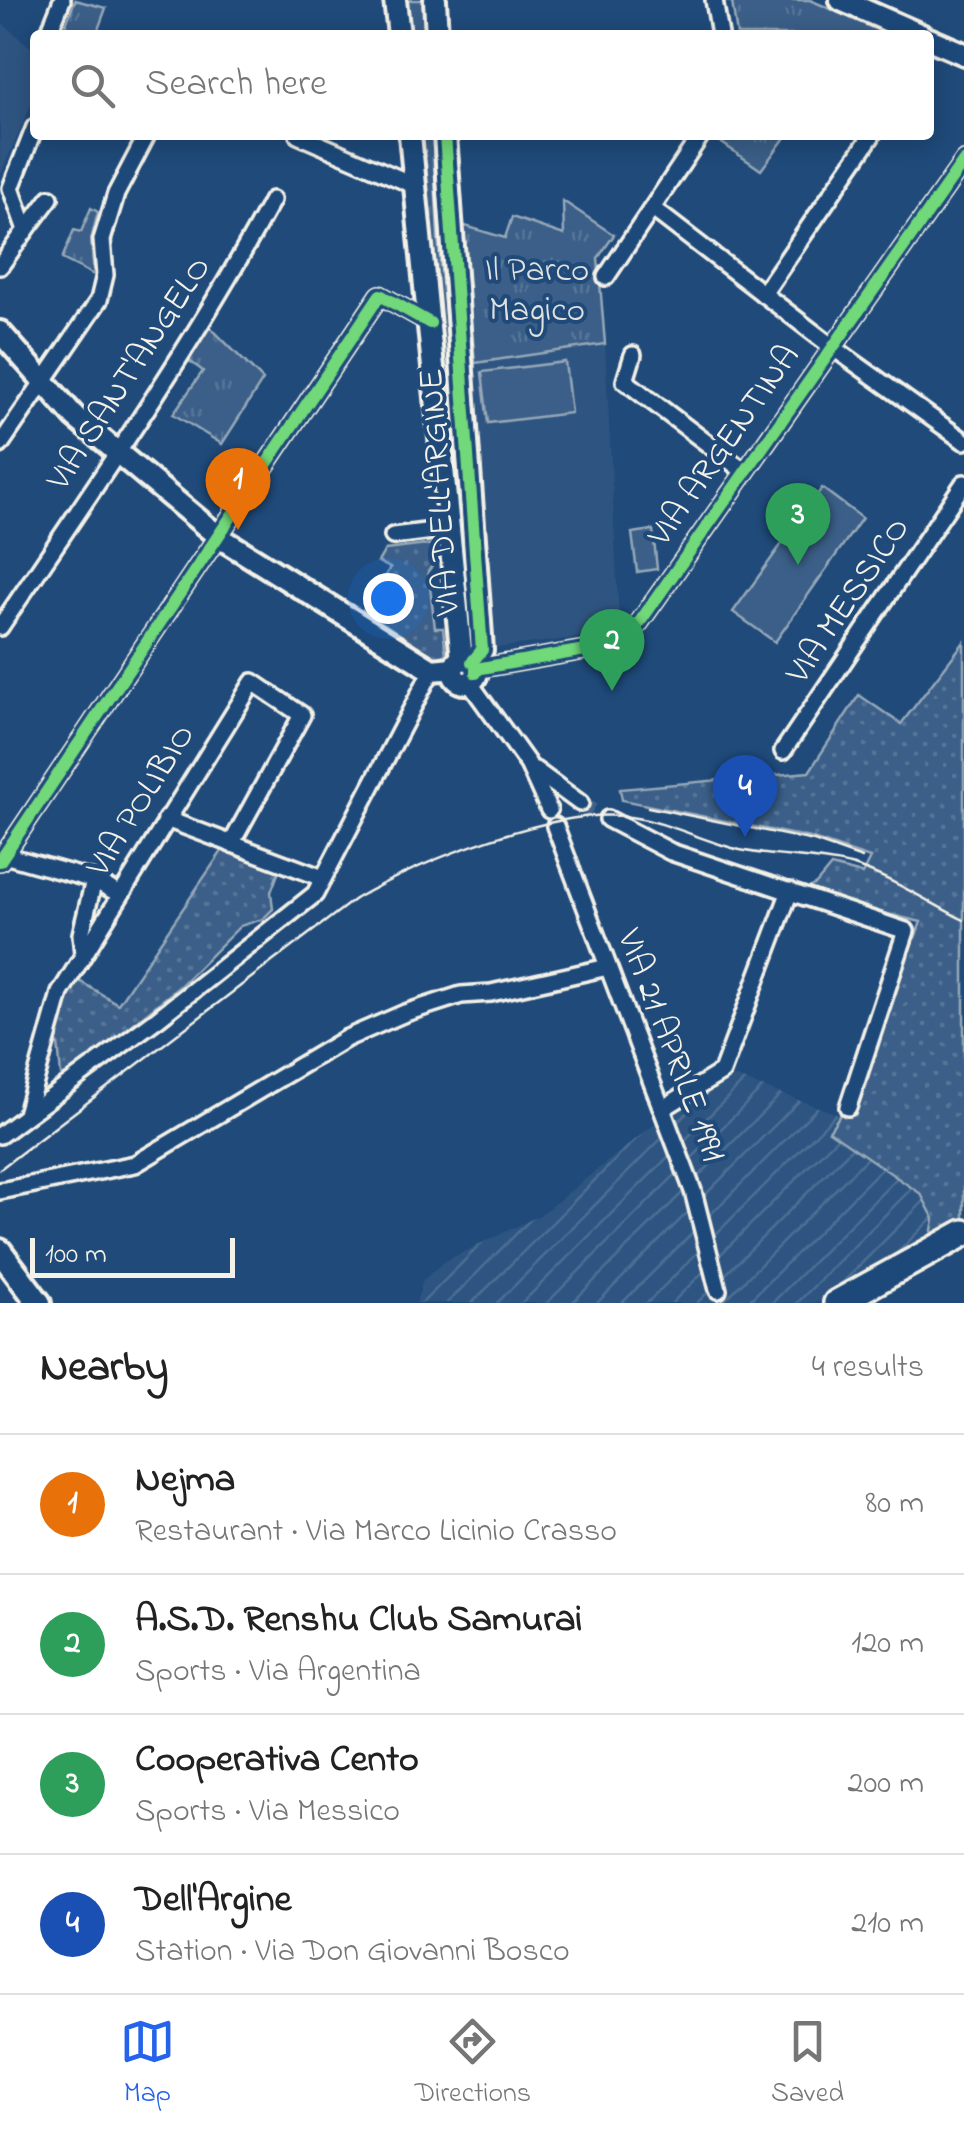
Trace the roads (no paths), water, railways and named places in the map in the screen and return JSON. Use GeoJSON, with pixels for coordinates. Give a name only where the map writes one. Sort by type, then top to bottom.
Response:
{"type":"FeatureCollection","features":[{"type":"Feature","properties":{"kind":"highway"},"geometry":{"type":"LineString","coordinates":[[837,1303],[964,1233]]}},
{"type":"Feature","properties":{"kind":"highway"},"geometry":{"type":"LineString","coordinates":[[868,1303],[964,1250]]}},
{"type":"Feature","properties":{"kind":"main road"},"geometry":{"type":"LineString","coordinates":[[0,1251],[38,1303]]}},
{"type":"Feature","properties":{"kind":"street"},"geometry":{"type":"LineString","coordinates":[[50,30],[62,0]]}},
{"type":"Feature","properties":{"kind":"street"},"geometry":{"type":"LineString","coordinates":[[394,0],[397,30]]}},
{"type":"Feature","properties":{"kind":"street"},"geometry":{"type":"LineString","coordinates":[[435,0],[438,30]]}},
{"type":"Feature","properties":{"kind":"street"},"geometry":{"type":"LineString","coordinates":[[714,0],[719,30]]}},
{"type":"Feature","properties":{"kind":"street"},"geometry":{"type":"LineString","coordinates":[[840,0],[868,5],[911,30]]}},
{"type":"Feature","properties":{"kind":"street"},"geometry":{"type":"LineString","coordinates":[[934,41],[964,54]]}},
{"type":"Feature","properties":{"kind":"street"},"geometry":{"type":"LineString","coordinates":[[26,230],[11,188],[30,140]]}},
{"type":"Feature","properties":{"kind":"street"},"geometry":{"type":"LineString","coordinates":[[0,445],[98,300],[105,275],[102,240],[116,194],[144,140]]}},
{"type":"Feature","properties":{"kind":"street"},"geometry":{"type":"LineString","coordinates":[[310,140],[416,186]]}},
{"type":"Feature","properties":{"kind":"street","name":"VIA DELL'ARGINE"},"geometry":{"type":"LineString","coordinates":[[411,140],[461,668]]}},
{"type":"Feature","properties":{"kind":"street","name":"VIA DELL'ARGINE"},"geometry":{"type":"LineString","coordinates":[[445,140],[482,650],[461,668]]}},
{"type":"Feature","properties":{"kind":"street"},"geometry":{"type":"LineString","coordinates":[[606,277],[698,140]]}},
{"type":"Feature","properties":{"kind":"street"},"geometry":{"type":"LineString","coordinates":[[764,294],[869,140]]}},
{"type":"Feature","properties":{"kind":"street","name":"VIA ARGENTINA"},"geometry":{"type":"LineString","coordinates":[[461,668],[625,642],[964,161]]}},
{"type":"Feature","properties":{"kind":"street"},"geometry":{"type":"LineString","coordinates":[[0,266],[50,198]]}},
{"type":"Feature","properties":{"kind":"street","name":"VIA SANT'ANGELO"},"geometry":{"type":"LineString","coordinates":[[0,627],[117,452],[272,200]]}},
{"type":"Feature","properties":{"kind":"street"},"geometry":{"type":"LineString","coordinates":[[653,209],[831,346],[964,441]]}},
{"type":"Feature","properties":{"kind":"street"},"geometry":{"type":"LineString","coordinates":[[119,894],[94,880],[2,858],[380,295],[430,322]]}},
{"type":"Feature","properties":{"kind":"street"},"geometry":{"type":"LineString","coordinates":[[0,332],[75,416],[219,537],[461,668],[528,764],[580,803]]}},
{"type":"Feature","properties":{"kind":"street"},"geometry":{"type":"LineString","coordinates":[[634,354],[625,381],[745,472]]}},
{"type":"Feature","properties":{"kind":"street","name":"VIA MESSICO"},"geometry":{"type":"LineString","coordinates":[[784,752],[964,483]]}},
{"type":"Feature","properties":{"kind":"street"},"geometry":{"type":"LineString","coordinates":[[393,536],[450,529]]}},
{"type":"Feature","properties":{"kind":"street"},"geometry":{"type":"LineString","coordinates":[[0,1134],[157,1019],[315,894],[461,668]]}},
{"type":"Feature","properties":{"kind":"street","name":"VIA POLIBIO"},"geometry":{"type":"LineString","coordinates":[[26,1114],[60,993],[253,682],[302,715],[231,844]]}},
{"type":"Feature","properties":{"kind":"street"},"geometry":{"type":"LineString","coordinates":[[528,764],[549,810]]}},
{"type":"Feature","properties":{"kind":"street"},"geometry":{"type":"LineString","coordinates":[[608,818],[671,852],[906,931],[848,1107]]}},
{"type":"Feature","properties":{"kind":"street"},"geometry":{"type":"LineString","coordinates":[[166,819],[323,878]]}},
{"type":"Feature","properties":{"kind":"street","name":"VIA 21 APRILE 1991"},"geometry":{"type":"LineString","coordinates":[[556,826],[693,1191],[718,1290]]}},
{"type":"Feature","properties":{"kind":"street","name":"VIA POLIBIO"},"geometry":{"type":"LineString","coordinates":[[83,954],[80,934],[94,880]]}},
{"type":"Feature","properties":{"kind":"street"},"geometry":{"type":"LineString","coordinates":[[662,1109],[722,1072],[790,891]]}},
{"type":"Feature","properties":{"kind":"street"},"geometry":{"type":"LineString","coordinates":[[0,1191],[135,1164],[346,1038],[405,1013],[461,995],[491,993],[608,967]]}},
{"type":"Feature","properties":{"kind":"tunnel"},"geometry":{"type":"LineString","coordinates":[[580,803],[608,819]]}},
{"type":"Feature","properties":{"kind":"tram line"},"geometry":{"type":"LineString","coordinates":[[648,807],[814,841],[862,858]]}},
{"type":"Feature","properties":{"kind":"tram line"},"geometry":{"type":"LineString","coordinates":[[0,1169],[355,899],[451,853],[528,828],[600,816],[644,819],[740,850],[854,866],[964,920]]}},
{"type":"Feature","properties":{"kind":"place","name":"Nejma"},"geometry":{"type":"Point","coordinates":[238,530]}},
{"type":"Feature","properties":{"kind":"place","name":"Cooperativa Cento"},"geometry":{"type":"Point","coordinates":[798,565]}},
{"type":"Feature","properties":{"kind":"place","name":"A.S.D. Renshu Club Samurai"},"geometry":{"type":"Point","coordinates":[612,691]}},
{"type":"Feature","properties":{"kind":"place","name":"Dell'Argine"},"geometry":{"type":"Point","coordinates":[745,837]}},
{"type":"Feature","properties":{"kind":"park label","name":"Il Parco Magico"},"geometry":{"type":"Point","coordinates":[537,291]}}]}
